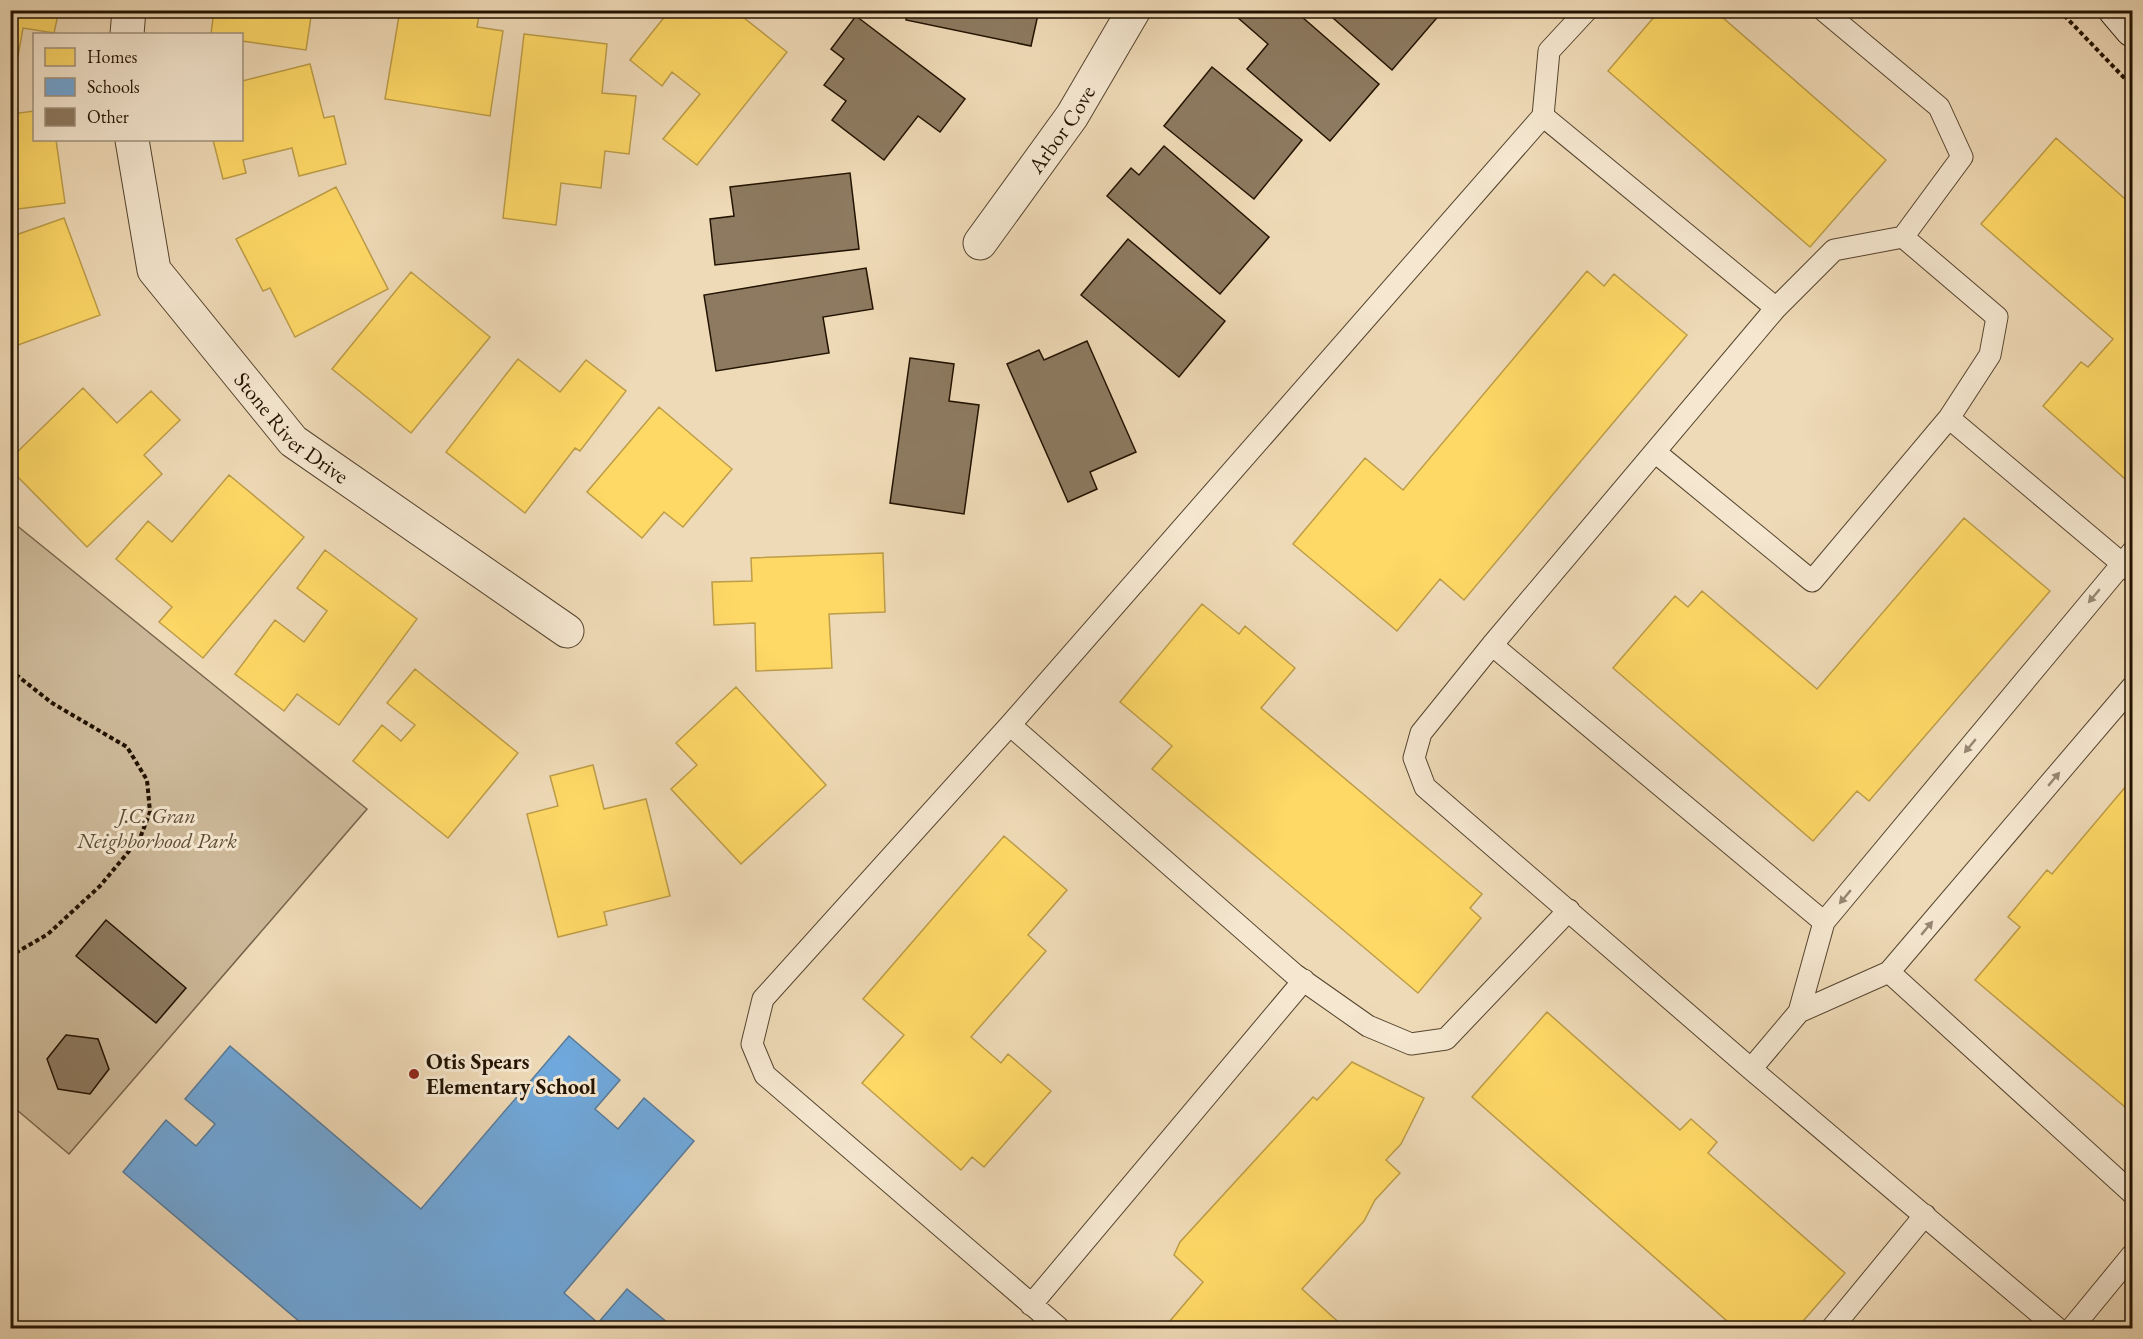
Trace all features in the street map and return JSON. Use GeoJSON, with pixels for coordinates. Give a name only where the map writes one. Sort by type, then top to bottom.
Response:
{"type":"FeatureCollection","features":[{"type":"Feature","properties":{"kind":"street"},"geometry":{"type":"LineString","coordinates":[[127,33],[129,10]]}},
{"type":"Feature","properties":{"kind":"street","name":"Arbor Cove"},"geometry":{"type":"LineString","coordinates":[[980,243],[1072,116],[1134,10]]}},
{"type":"Feature","properties":{"kind":"street"},"geometry":{"type":"LineString","coordinates":[[2115,10],[2133,30]]}},
{"type":"Feature","properties":{"kind":"street","name":"Stone River Drive"},"geometry":{"type":"LineString","coordinates":[[132,141],[154,270],[293,441],[567,631]]}},
{"type":"Feature","properties":{"kind":"lane"},"geometry":{"type":"LineString","coordinates":[[1059,1329],[765,1075],[752,1044],[763,999],[1010,725],[1543,116],[1549,51],[1587,10]]}},
{"type":"Feature","properties":{"kind":"lane"},"geometry":{"type":"LineString","coordinates":[[1823,10],[1939,107],[1962,157],[1903,237],[1834,250],[1776,308],[1492,645],[1421,733],[1414,758],[1425,787],[1751,1069],[2057,1329]]}},
{"type":"Feature","properties":{"kind":"lane"},"geometry":{"type":"LineString","coordinates":[[1543,116],[1776,308]]}},
{"type":"Feature","properties":{"kind":"lane"},"geometry":{"type":"LineString","coordinates":[[1655,452],[1812,581],[1949,418],[1990,355],[1997,317],[1903,237]]}},
{"type":"Feature","properties":{"kind":"lane"},"geometry":{"type":"LineString","coordinates":[[1751,1069],[1799,1012],[1824,922],[2129,562],[1949,418]]}},
{"type":"Feature","properties":{"kind":"lane"},"geometry":{"type":"LineString","coordinates":[[1492,645],[1824,922]]}},
{"type":"Feature","properties":{"kind":"lane"},"geometry":{"type":"LineString","coordinates":[[1799,1012],[1889,972],[2133,687]]}},
{"type":"Feature","properties":{"kind":"lane"},"geometry":{"type":"LineString","coordinates":[[1010,725],[1304,980],[1368,1026],[1410,1044],[1446,1039],[1569,910]]}},
{"type":"Feature","properties":{"kind":"lane"},"geometry":{"type":"LineString","coordinates":[[1889,972],[2133,1193]]}},
{"type":"Feature","properties":{"kind":"lane"},"geometry":{"type":"LineString","coordinates":[[1031,1305],[1304,980]]}},
{"type":"Feature","properties":{"kind":"lane"},"geometry":{"type":"LineString","coordinates":[[1832,1329],[1925,1215]]}},
{"type":"Feature","properties":{"kind":"lane"},"geometry":{"type":"LineString","coordinates":[[2072,1329],[2133,1255]]}},
{"type":"Feature","properties":{"kind":"path"},"geometry":{"type":"LineString","coordinates":[[2059,10],[2133,86]]}},
{"type":"Feature","properties":{"kind":"path"},"geometry":{"type":"LineString","coordinates":[[10,670],[52,703],[127,747],[147,780],[150,812],[140,838],[100,886],[48,934],[10,956]]}},
{"type":"Feature","properties":{"kind":"green space","name":"J.C. Gran Neighborhood Park"},"geometry":{"type":"Polygon","coordinates":[[[10,520],[367,809],[69,1154],[11,1105],[10,520]]]}},
{"type":"Feature","properties":{"kind":"building: Homes"},"geometry":{"type":"Polygon","coordinates":[[[10,10],[59,10],[54,33],[23,28],[17,62],[10,60],[10,10]]]}},
{"type":"Feature","properties":{"kind":"building: Homes"},"geometry":{"type":"Polygon","coordinates":[[[214,10],[312,10],[306,50],[243,41],[243,33],[211,33],[214,10]]]}},
{"type":"Feature","properties":{"kind":"building: Homes"},"geometry":{"type":"Polygon","coordinates":[[[400,10],[480,10],[477,27],[503,31],[490,116],[385,99],[400,10]]]}},
{"type":"Feature","properties":{"kind":"building: Homes"},"geometry":{"type":"Polygon","coordinates":[[[670,10],[734,10],[787,52],[697,165],[663,139],[700,94],[672,72],[662,86],[630,60],[670,10]]]}},
{"type":"Feature","properties":{"kind":"building: Homes"},"geometry":{"type":"Polygon","coordinates":[[[1660,10],[1714,10],[1886,160],[1810,247],[1608,71],[1660,10]]]}},
{"type":"Feature","properties":{"kind":"building: Homes"},"geometry":{"type":"Polygon","coordinates":[[[524,34],[607,44],[602,93],[636,96],[629,154],[605,151],[601,188],[561,183],[556,225],[503,218],[524,34]]]}},
{"type":"Feature","properties":{"kind":"building: Homes"},"geometry":{"type":"Polygon","coordinates":[[[310,64],[324,118],[334,116],[346,164],[299,176],[292,148],[243,160],[246,173],[223,179],[213,141],[243,141],[243,81],[310,64]]]}},
{"type":"Feature","properties":{"kind":"building: Homes"},"geometry":{"type":"Polygon","coordinates":[[[10,101],[12,114],[33,111],[33,141],[56,141],[65,203],[10,210],[10,101]]]}},
{"type":"Feature","properties":{"kind":"building: Homes"},"geometry":{"type":"Polygon","coordinates":[[[2056,138],[2132,205],[2132,485],[2043,406],[2081,362],[2088,367],[2113,339],[1981,224],[2056,138]]]}},
{"type":"Feature","properties":{"kind":"building: Homes"},"geometry":{"type":"Polygon","coordinates":[[[336,187],[388,289],[295,337],[270,288],[263,291],[236,239],[336,187]]]}},
{"type":"Feature","properties":{"kind":"building: Homes"},"geometry":{"type":"Polygon","coordinates":[[[64,218],[100,315],[10,348],[10,237],[64,218]]]}},
{"type":"Feature","properties":{"kind":"building: Homes"},"geometry":{"type":"Polygon","coordinates":[[[1587,271],[1604,286],[1614,274],[1687,335],[1464,600],[1440,579],[1397,631],[1293,544],[1365,458],[1403,490],[1587,271]]]}},
{"type":"Feature","properties":{"kind":"building: Homes"},"geometry":{"type":"Polygon","coordinates":[[[411,272],[490,337],[411,433],[332,369],[411,272]]]}},
{"type":"Feature","properties":{"kind":"building: Homes"},"geometry":{"type":"Polygon","coordinates":[[[518,359],[560,392],[586,360],[626,391],[580,451],[575,448],[525,513],[446,452],[518,359]]]}},
{"type":"Feature","properties":{"kind":"building: Homes"},"geometry":{"type":"Polygon","coordinates":[[[83,388],[117,423],[151,391],[180,420],[144,455],[162,474],[87,547],[10,469],[10,459],[83,388]]]}},
{"type":"Feature","properties":{"kind":"building: Homes"},"geometry":{"type":"Polygon","coordinates":[[[659,407],[732,469],[683,527],[664,512],[642,538],[587,492],[659,407]]]}},
{"type":"Feature","properties":{"kind":"building: Homes"},"geometry":{"type":"Polygon","coordinates":[[[229,475],[304,537],[203,658],[159,622],[172,607],[116,559],[148,521],[172,542],[229,475]]]}},
{"type":"Feature","properties":{"kind":"building: Homes"},"geometry":{"type":"Polygon","coordinates":[[[1964,518],[2050,591],[1869,801],[1857,791],[1813,841],[1613,668],[1675,596],[1688,607],[1702,591],[1817,689],[1964,518]]]}},
{"type":"Feature","properties":{"kind":"building: Homes"},"geometry":{"type":"Polygon","coordinates":[[[325,550],[417,619],[339,725],[297,694],[284,711],[235,674],[275,620],[304,642],[327,611],[297,588],[325,550]]]}},
{"type":"Feature","properties":{"kind":"building: Homes"},"geometry":{"type":"Polygon","coordinates":[[[883,553],[885,612],[829,614],[832,668],[756,671],[755,623],[714,625],[712,582],[752,581],[751,558],[883,553]]]}},
{"type":"Feature","properties":{"kind":"building: Homes"},"geometry":{"type":"Polygon","coordinates":[[[1202,604],[1239,634],[1245,626],[1295,668],[1261,708],[1482,894],[1470,908],[1481,918],[1418,993],[1152,769],[1172,746],[1120,702],[1202,604]]]}},
{"type":"Feature","properties":{"kind":"building: Homes"},"geometry":{"type":"Polygon","coordinates":[[[415,669],[518,753],[448,838],[353,761],[382,725],[401,741],[415,725],[387,703],[415,669]]]}},
{"type":"Feature","properties":{"kind":"building: Homes"},"geometry":{"type":"Polygon","coordinates":[[[736,687],[826,785],[741,864],[671,789],[697,765],[676,743],[736,687]]]}},
{"type":"Feature","properties":{"kind":"building: Homes"},"geometry":{"type":"Polygon","coordinates":[[[593,765],[604,809],[646,799],[670,896],[604,912],[607,925],[558,937],[527,814],[558,806],[550,776],[593,765]]]}},
{"type":"Feature","properties":{"kind":"building: Homes"},"geometry":{"type":"Polygon","coordinates":[[[2132,779],[2132,1113],[1975,980],[2020,927],[2008,917],[2047,870],[2052,874],[2132,779]]]}},
{"type":"Feature","properties":{"kind":"building: Homes"},"geometry":{"type":"Polygon","coordinates":[[[1004,836],[1067,890],[1028,935],[1046,951],[971,1037],[1001,1063],[1008,1054],[1051,1091],[984,1167],[972,1157],[961,1170],[862,1083],[904,1035],[863,999],[1004,836]]]}},
{"type":"Feature","properties":{"kind":"building: Homes"},"geometry":{"type":"Polygon","coordinates":[[[1547,1012],[1680,1130],[1691,1119],[1717,1142],[1708,1153],[1845,1273],[1797,1328],[1735,1328],[1472,1097],[1547,1012]]]}},
{"type":"Feature","properties":{"kind":"building: Homes"},"geometry":{"type":"Polygon","coordinates":[[[1352,1062],[1424,1098],[1401,1144],[1386,1160],[1400,1173],[1375,1200],[1364,1221],[1302,1289],[1345,1328],[1164,1328],[1203,1282],[1174,1255],[1180,1242],[1313,1097],[1317,1100],[1352,1062]]]}},
{"type":"Feature","properties":{"kind":"building: Schools"},"geometry":{"type":"Polygon","coordinates":[[[569,1036],[620,1080],[595,1109],[618,1129],[644,1098],[694,1141],[564,1293],[598,1323],[627,1289],[674,1328],[307,1328],[123,1172],[166,1120],[196,1146],[215,1124],[185,1099],[230,1046],[421,1209],[569,1036]]]}},
{"type":"Feature","properties":{"kind":"building: Other"},"geometry":{"type":"Polygon","coordinates":[[[908,10],[1039,10],[1031,46],[906,20],[908,10]]]}},
{"type":"Feature","properties":{"kind":"building: Other"},"geometry":{"type":"Polygon","coordinates":[[[1229,10],[1294,10],[1379,84],[1330,141],[1247,69],[1268,44],[1229,10]]]}},
{"type":"Feature","properties":{"kind":"building: Other"},"geometry":{"type":"Polygon","coordinates":[[[1324,10],[1438,10],[1441,13],[1392,70],[1324,10]]]}},
{"type":"Feature","properties":{"kind":"building: Other"},"geometry":{"type":"Polygon","coordinates":[[[856,16],[965,99],[940,132],[918,116],[884,160],[832,120],[846,101],[824,85],[844,59],[831,49],[856,16]]]}},
{"type":"Feature","properties":{"kind":"building: Other"},"geometry":{"type":"Polygon","coordinates":[[[1212,67],[1302,140],[1254,199],[1164,126],[1212,67]]]}},
{"type":"Feature","properties":{"kind":"building: Other"},"geometry":{"type":"Polygon","coordinates":[[[1164,146],[1269,237],[1220,294],[1107,196],[1131,168],[1139,175],[1164,146]]]}},
{"type":"Feature","properties":{"kind":"building: Other"},"geometry":{"type":"Polygon","coordinates":[[[850,173],[859,249],[715,265],[710,219],[734,216],[730,187],[850,173]]]}},
{"type":"Feature","properties":{"kind":"building: Other"},"geometry":{"type":"Polygon","coordinates":[[[1128,239],[1225,321],[1179,377],[1081,295],[1128,239]]]}},
{"type":"Feature","properties":{"kind":"building: Other"},"geometry":{"type":"Polygon","coordinates":[[[866,268],[873,309],[823,317],[829,353],[716,371],[704,295],[866,268]]]}},
{"type":"Feature","properties":{"kind":"building: Other"},"geometry":{"type":"Polygon","coordinates":[[[1087,341],[1136,452],[1090,472],[1097,489],[1068,502],[1007,364],[1039,350],[1044,360],[1087,341]]]}},
{"type":"Feature","properties":{"kind":"building: Other"},"geometry":{"type":"Polygon","coordinates":[[[910,358],[954,364],[949,401],[979,405],[964,514],[890,503],[910,358]]]}},
{"type":"Feature","properties":{"kind":"building: Other"},"geometry":{"type":"Polygon","coordinates":[[[106,920],[186,988],[156,1023],[76,956],[106,920]]]}},
{"type":"Feature","properties":{"kind":"building: Other"},"geometry":{"type":"Polygon","coordinates":[[[66,1035],[98,1039],[109,1069],[90,1094],[58,1089],[47,1059],[66,1035]]]}},
{"type":"Feature","properties":{"kind":"place","name":"Otis Spears Elementary School"},"geometry":{"type":"Point","coordinates":[414,1074]}}]}
